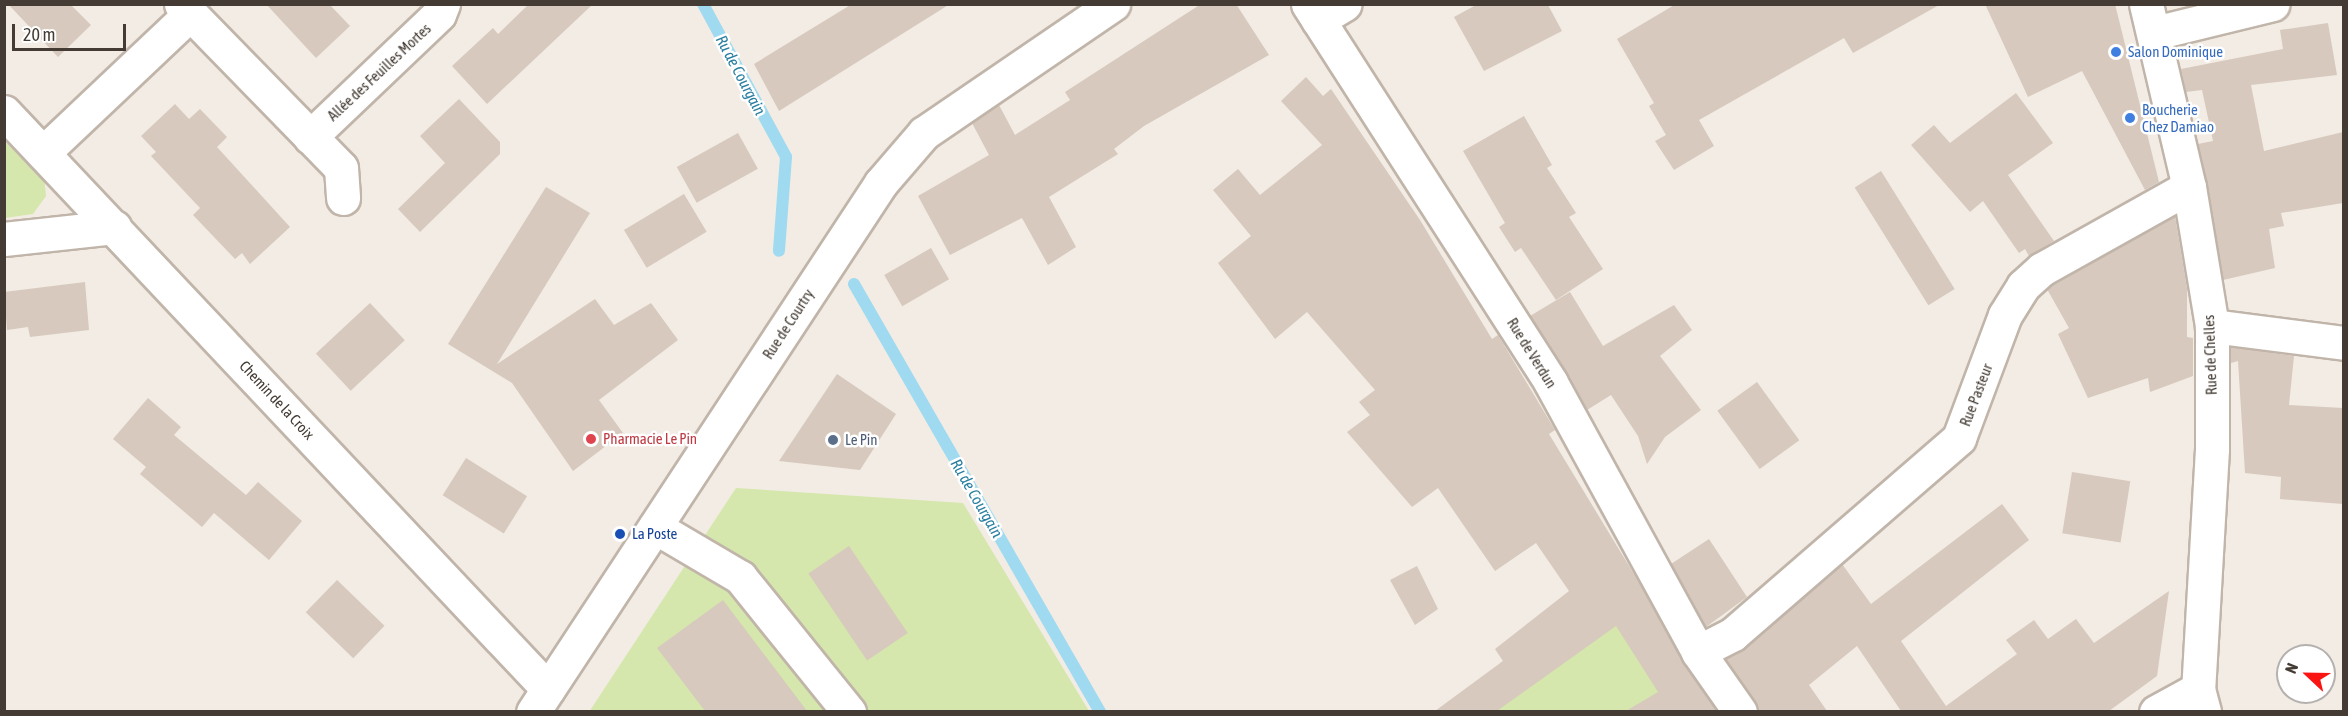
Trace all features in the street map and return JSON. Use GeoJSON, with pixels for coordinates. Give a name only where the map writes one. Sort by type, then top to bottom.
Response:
{"type":"FeatureCollection","features":[{"type":"Feature","properties":{"kind":"street","name":"Allée des Feuilles Mortes"},"geometry":{"type":"LineString","coordinates":[[310,137],[440,14],[443,4]]}},
{"type":"Feature","properties":{"kind":"street","name":"Rue de Courtry"},"geometry":{"type":"LineString","coordinates":[[541,700],[881,183],[924,133],[1113,4]]}},
{"type":"Feature","properties":{"kind":"street"},"geometry":{"type":"LineString","coordinates":[[2150,19],[2273,4]]}},
{"type":"Feature","properties":{"kind":"street"},"geometry":{"type":"LineString","coordinates":[[44,153],[186,9],[341,168],[344,198]]}},
{"type":"Feature","properties":{"kind":"street","name":"Rue de Verdun"},"geometry":{"type":"LineString","coordinates":[[1324,10],[1551,382],[1698,652],[1740,711]]}},
{"type":"Feature","properties":{"kind":"street","name":"Rue de Chelles"},"geometry":{"type":"LineString","coordinates":[[2150,19],[2189,187],[2212,326],[2212,450],[2201,700]]}},
{"type":"Feature","properties":{"kind":"street","name":"Chemin de la Croix"},"geometry":{"type":"LineString","coordinates":[[4,112],[114,227],[541,700]]}},
{"type":"Feature","properties":{"kind":"street","name":"Rue Pasteur"},"geometry":{"type":"LineString","coordinates":[[1698,652],[1733,634],[1959,438],[2005,315],[2024,286],[2042,269],[2189,187]]}},
{"type":"Feature","properties":{"kind":"street"},"geometry":{"type":"LineString","coordinates":[[4,238],[114,227]]}},
{"type":"Feature","properties":{"kind":"street"},"geometry":{"type":"LineString","coordinates":[[2212,326],[2343,343]]}},
{"type":"Feature","properties":{"kind":"street"},"geometry":{"type":"LineString","coordinates":[[655,527],[740,577],[849,711]]}},
{"type":"Feature","properties":{"kind":"street"},"geometry":{"type":"LineString","coordinates":[[2156,711],[2201,700]]}},
{"type":"Feature","properties":{"kind":"green space"},"geometry":{"type":"Polygon","coordinates":[[[5,142],[44,176],[46,196],[33,214],[5,218],[5,142]]]}},
{"type":"Feature","properties":{"kind":"green space"},"geometry":{"type":"Polygon","coordinates":[[[736,488],[963,503],[1089,711],[589,712],[736,488]]]}},
{"type":"Feature","properties":{"kind":"green space"},"geometry":{"type":"Polygon","coordinates":[[[1629,569],[1719,711],[1435,712],[1522,648],[1629,569]]]}},
{"type":"Feature","properties":{"kind":"building"},"geometry":{"type":"Polygon","coordinates":[[[8,4],[70,4],[91,25],[58,57],[8,4]]]}},
{"type":"Feature","properties":{"kind":"building"},"geometry":{"type":"Polygon","coordinates":[[[266,4],[329,4],[350,26],[316,58],[266,4]]]}},
{"type":"Feature","properties":{"kind":"building"},"geometry":{"type":"Polygon","coordinates":[[[529,4],[593,4],[487,104],[452,66],[493,28],[498,34],[529,4]]]}},
{"type":"Feature","properties":{"kind":"building"},"geometry":{"type":"Polygon","coordinates":[[[852,4],[950,4],[779,111],[754,64],[852,4]]]}},
{"type":"Feature","properties":{"kind":"building"},"geometry":{"type":"Polygon","coordinates":[[[1201,4],[1236,4],[1269,55],[1144,126],[1114,149],[1118,154],[1049,197],[1076,247],[1048,265],[1022,218],[950,255],[918,196],[989,155],[972,123],[999,105],[1015,135],[1070,100],[1065,92],[1201,4]]]}},
{"type":"Feature","properties":{"kind":"building"},"geometry":{"type":"Polygon","coordinates":[[[1676,4],[1941,4],[1853,53],[1844,38],[1699,120],[1714,146],[1674,170],[1655,141],[1666,135],[1649,106],[1654,103],[1617,39],[1676,4]]]}},
{"type":"Feature","properties":{"kind":"building"},"geometry":{"type":"Polygon","coordinates":[[[1985,4],[2115,4],[2159,182],[2145,190],[2082,71],[2028,97],[1985,4]]]}},
{"type":"Feature","properties":{"kind":"building"},"geometry":{"type":"Polygon","coordinates":[[[1476,5],[1548,5],[1562,31],[1484,71],[1454,17],[1476,5]]]}},
{"type":"Feature","properties":{"kind":"building"},"geometry":{"type":"Polygon","coordinates":[[[2328,23],[2337,75],[2251,85],[2264,151],[2343,132],[2343,203],[2281,213],[2284,226],[2269,229],[2275,268],[2223,280],[2198,144],[2213,141],[2202,90],[2186,92],[2181,69],[2283,49],[2280,30],[2328,23]]]}},
{"type":"Feature","properties":{"kind":"building"},"geometry":{"type":"Polygon","coordinates":[[[1306,77],[1323,96],[1331,89],[1420,220],[1492,339],[1498,335],[1555,430],[1549,434],[1717,711],[1626,711],[1658,692],[1616,626],[1497,711],[1435,711],[1503,661],[1495,649],[1569,591],[1536,543],[1495,571],[1438,488],[1412,507],[1347,432],[1370,415],[1359,402],[1375,390],[1307,312],[1275,339],[1218,263],[1251,236],[1213,190],[1238,169],[1260,195],[1322,145],[1281,101],[1306,77]]]}},
{"type":"Feature","properties":{"kind":"building"},"geometry":{"type":"Polygon","coordinates":[[[2016,93],[2053,143],[2008,175],[2054,241],[2029,256],[2025,249],[2019,253],[1983,201],[1970,212],[1911,145],[1934,125],[1950,143],[2016,93]]]}},
{"type":"Feature","properties":{"kind":"building"},"geometry":{"type":"Polygon","coordinates":[[[459,99],[500,142],[500,154],[420,232],[398,209],[445,163],[420,136],[459,99]]]}},
{"type":"Feature","properties":{"kind":"building"},"geometry":{"type":"Polygon","coordinates":[[[175,104],[189,119],[200,109],[227,137],[217,147],[290,227],[250,264],[242,253],[235,259],[193,215],[200,208],[151,156],[156,152],[141,136],[175,104]]]}},
{"type":"Feature","properties":{"kind":"building"},"geometry":{"type":"Polygon","coordinates":[[[1524,116],[1552,165],[1547,168],[1576,213],[1569,217],[1603,269],[1556,300],[1521,248],[1515,252],[1499,227],[1505,223],[1463,151],[1524,116]]]}},
{"type":"Feature","properties":{"kind":"building"},"geometry":{"type":"Polygon","coordinates":[[[738,133],[758,169],[697,203],[677,167],[738,133]]]}},
{"type":"Feature","properties":{"kind":"building"},"geometry":{"type":"Polygon","coordinates":[[[1881,171],[1955,289],[1928,305],[1855,187],[1881,171]]]}},
{"type":"Feature","properties":{"kind":"building"},"geometry":{"type":"Polygon","coordinates":[[[546,187],[590,213],[497,364],[595,299],[614,325],[651,303],[678,340],[599,400],[623,433],[573,471],[512,383],[448,344],[546,187]]]}},
{"type":"Feature","properties":{"kind":"building"},"geometry":{"type":"Polygon","coordinates":[[[684,194],[707,232],[647,268],[624,230],[684,194]]]}},
{"type":"Feature","properties":{"kind":"building"},"geometry":{"type":"Polygon","coordinates":[[[2175,216],[2187,288],[2187,337],[2193,338],[2193,376],[2150,392],[2148,378],[2088,398],[2058,334],[2069,328],[2047,289],[2175,216]]]}},
{"type":"Feature","properties":{"kind":"building"},"geometry":{"type":"Polygon","coordinates":[[[931,248],[949,279],[902,306],[884,275],[931,248]]]}},
{"type":"Feature","properties":{"kind":"building"},"geometry":{"type":"Polygon","coordinates":[[[85,282],[89,330],[30,337],[28,327],[7,330],[4,292],[85,282]]]}},
{"type":"Feature","properties":{"kind":"building"},"geometry":{"type":"Polygon","coordinates":[[[1570,292],[1603,346],[1674,305],[1692,330],[1660,356],[1701,410],[1665,437],[1647,464],[1638,436],[1611,395],[1587,410],[1530,316],[1570,292]]]}},
{"type":"Feature","properties":{"kind":"building"},"geometry":{"type":"Polygon","coordinates":[[[370,303],[405,340],[351,391],[316,353],[370,303]]]}},
{"type":"Feature","properties":{"kind":"building"},"geometry":{"type":"Polygon","coordinates":[[[2231,347],[2294,356],[2289,405],[2343,408],[2343,504],[2280,499],[2281,477],[2245,473],[2238,361],[2231,363],[2231,347]]]}},
{"type":"Feature","properties":{"kind":"building"},"geometry":{"type":"Polygon","coordinates":[[[837,374],[896,414],[860,470],[779,461],[837,374]]]}},
{"type":"Feature","properties":{"kind":"building"},"geometry":{"type":"Polygon","coordinates":[[[1757,382],[1799,440],[1760,469],[1717,411],[1757,382]]]}},
{"type":"Feature","properties":{"kind":"building"},"geometry":{"type":"Polygon","coordinates":[[[148,398],[181,427],[174,435],[246,495],[258,482],[302,521],[269,560],[214,513],[202,527],[140,474],[146,467],[113,439],[148,398]]]}},
{"type":"Feature","properties":{"kind":"building"},"geometry":{"type":"Polygon","coordinates":[[[466,458],[527,496],[504,533],[443,495],[466,458]]]}},
{"type":"Feature","properties":{"kind":"building"},"geometry":{"type":"Polygon","coordinates":[[[2072,472],[2130,481],[2121,542],[2062,533],[2072,472]]]}},
{"type":"Feature","properties":{"kind":"building"},"geometry":{"type":"Polygon","coordinates":[[[2002,504],[2029,540],[1901,641],[1946,706],[2017,654],[2006,640],[2034,620],[2048,639],[2076,619],[2094,643],[2169,591],[2157,676],[2109,711],[1901,711],[1857,646],[1809,685],[1827,711],[1759,711],[1726,659],[1842,564],[1871,604],[2002,504]]]}},
{"type":"Feature","properties":{"kind":"building"},"geometry":{"type":"Polygon","coordinates":[[[1709,539],[1747,597],[1706,627],[1671,564],[1709,539]]]}},
{"type":"Feature","properties":{"kind":"building"},"geometry":{"type":"Polygon","coordinates":[[[849,546],[908,633],[867,660],[808,573],[849,546]]]}},
{"type":"Feature","properties":{"kind":"building"},"geometry":{"type":"Polygon","coordinates":[[[1417,566],[1438,609],[1415,625],[1390,580],[1417,566]]]}},
{"type":"Feature","properties":{"kind":"building"},"geometry":{"type":"Polygon","coordinates":[[[337,580],[384,626],[353,658],[306,612],[337,580]]]}},
{"type":"Feature","properties":{"kind":"building"},"geometry":{"type":"Polygon","coordinates":[[[723,600],[807,711],[705,711],[657,648],[723,600]]]}},
{"type":"Feature","properties":{"kind":"waterway","name":"Ru de Courgain"},"geometry":{"type":"LineString","coordinates":[[703,4],[786,157],[779,251]]}},
{"type":"Feature","properties":{"kind":"waterway","name":"Ru de Courgain"},"geometry":{"type":"LineString","coordinates":[[854,284],[1100,712]]}},
{"type":"Feature","properties":{"kind":"place","name":"Salon Dominique"},"geometry":{"type":"Point","coordinates":[2116,52]}},
{"type":"Feature","properties":{"kind":"place","name":"Boucherie Chez Damiao"},"geometry":{"type":"Point","coordinates":[2130,118]}},
{"type":"Feature","properties":{"kind":"place","name":"Pharmacie Le Pin"},"geometry":{"type":"Point","coordinates":[591,439]}},
{"type":"Feature","properties":{"kind":"place","name":"Le Pin"},"geometry":{"type":"Point","coordinates":[833,440]}},
{"type":"Feature","properties":{"kind":"place","name":"La Poste"},"geometry":{"type":"Point","coordinates":[620,534]}}]}
